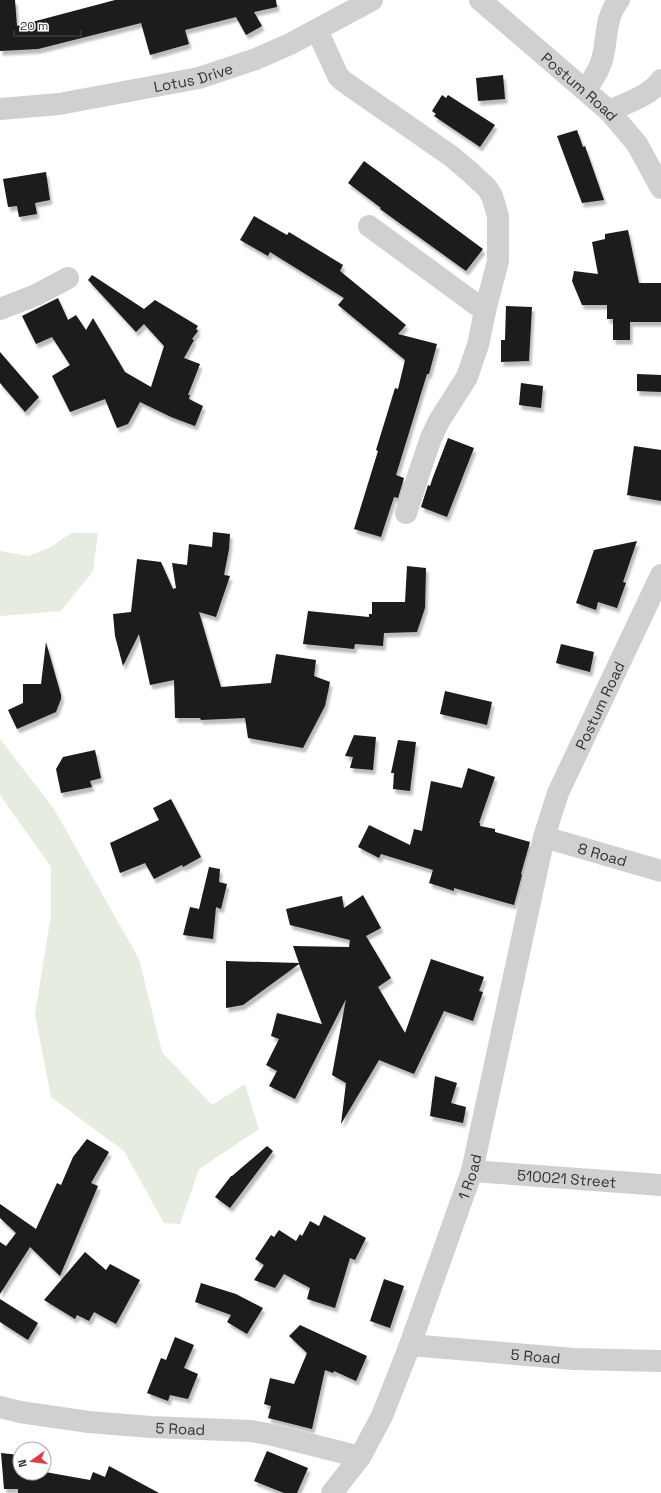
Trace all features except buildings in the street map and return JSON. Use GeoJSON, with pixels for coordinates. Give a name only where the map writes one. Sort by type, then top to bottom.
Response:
{"type":"FeatureCollection","features":[{"type":"Feature","properties":{"kind":"street","name":"Lotus Drive"},"geometry":{"type":"LineString","coordinates":[[0,109],[58,104],[199,78],[256,59],[317,30],[372,0]]}},
{"type":"Feature","properties":{"kind":"street","name":"Postum Road"},"geometry":{"type":"LineString","coordinates":[[480,0],[609,111],[637,144],[661,188]]}},
{"type":"Feature","properties":{"kind":"street"},"geometry":{"type":"LineString","coordinates":[[586,90],[599,69],[604,53],[609,19],[614,5],[619,0]]}},
{"type":"Feature","properties":{"kind":"street"},"geometry":{"type":"LineString","coordinates":[[317,30],[335,71],[343,81],[451,156],[487,188],[496,204],[498,216],[498,261],[478,345],[467,377],[431,438],[406,513]]}},
{"type":"Feature","properties":{"kind":"street"},"geometry":{"type":"LineString","coordinates":[[609,111],[647,93],[660,85]]}},
{"type":"Feature","properties":{"kind":"street"},"geometry":{"type":"LineString","coordinates":[[370,226],[485,311]]}},
{"type":"Feature","properties":{"kind":"street"},"geometry":{"type":"LineString","coordinates":[[0,309],[36,295],[68,278]]}},
{"type":"Feature","properties":{"kind":"street","name":"Postum Road"},"geometry":{"type":"LineString","coordinates":[[544,837],[558,793],[661,575]]}},
{"type":"Feature","properties":{"kind":"street","name":"8 Road"},"geometry":{"type":"LineString","coordinates":[[544,837],[661,871]]}},
{"type":"Feature","properties":{"kind":"street","name":"1 Road"},"geometry":{"type":"LineString","coordinates":[[332,1493],[360,1457],[382,1416],[410,1345],[472,1171],[544,837]]}},
{"type":"Feature","properties":{"kind":"street","name":"510021 Street"},"geometry":{"type":"LineString","coordinates":[[472,1171],[661,1185]]}},
{"type":"Feature","properties":{"kind":"street","name":"5 Road"},"geometry":{"type":"LineString","coordinates":[[410,1345],[574,1359],[661,1361]]}},
{"type":"Feature","properties":{"kind":"street","name":"5 Road"},"geometry":{"type":"LineString","coordinates":[[0,1407],[20,1412],[89,1422],[151,1427],[251,1431],[273,1435],[360,1457]]}},
{"type":"Feature","properties":{"kind":"shaded area"},"geometry":{"type":"Polygon","coordinates":[[[71,533],[98,533],[93,571],[61,611],[0,616],[0,551],[28,556],[51,547],[71,533]]]}},
{"type":"Feature","properties":{"kind":"shaded area"},"geometry":{"type":"Polygon","coordinates":[[[0,739],[54,809],[139,959],[162,1052],[212,1105],[245,1084],[259,1129],[199,1169],[180,1224],[164,1223],[124,1151],[51,1097],[35,1014],[51,915],[51,867],[0,795],[0,739]]]}}]}
